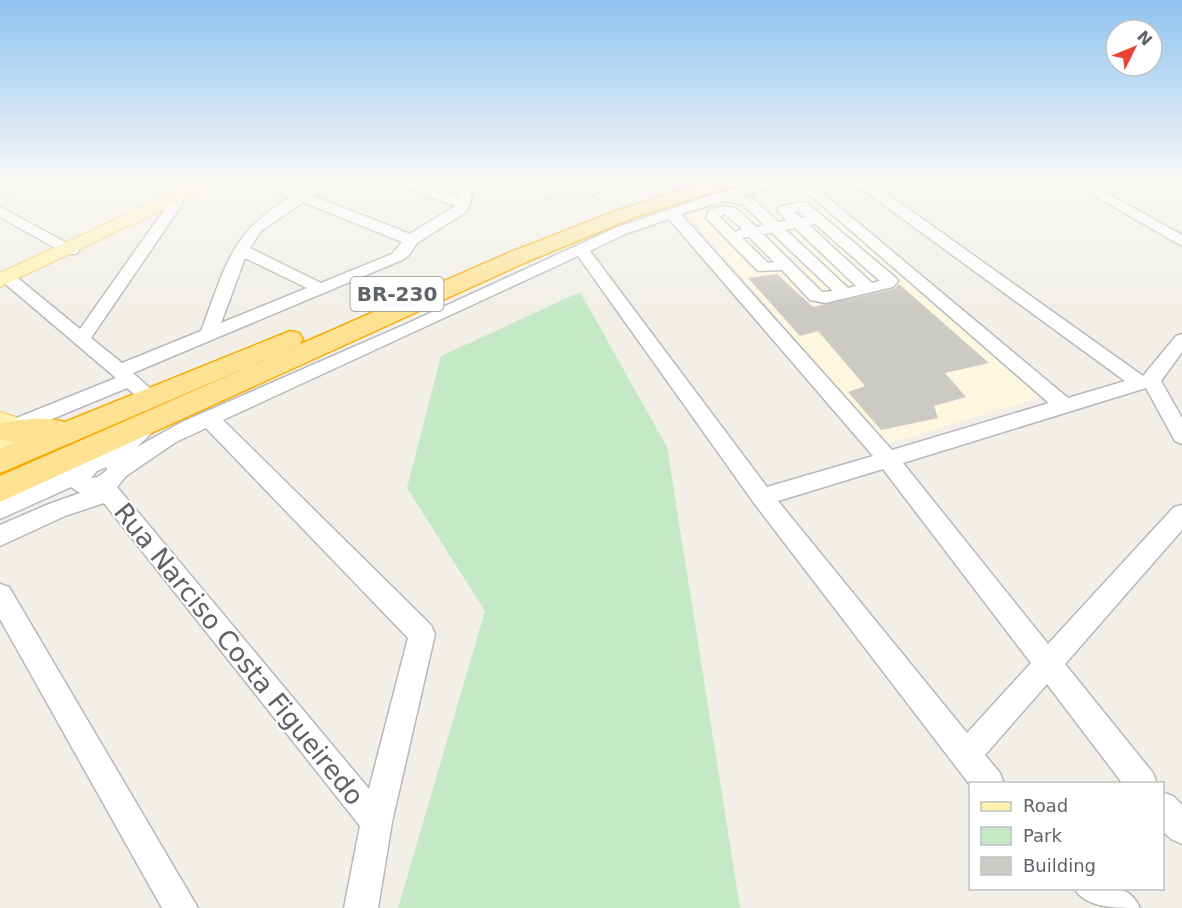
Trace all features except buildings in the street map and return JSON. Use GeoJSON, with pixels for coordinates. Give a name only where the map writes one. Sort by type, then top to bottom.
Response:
{"type":"FeatureCollection","features":[{"type":"Feature","properties":{"kind":"highway","name":"BR-230"},"geometry":{"type":"LineString","coordinates":[[0,461],[74,430],[158,418],[563,223]]}},
{"type":"Feature","properties":{"kind":"highway","name":"BR-230"},"geometry":{"type":"LineString","coordinates":[[0,490],[516,258],[602,223]]}},
{"type":"Feature","properties":{"kind":"highway"},"geometry":{"type":"LineString","coordinates":[[5,431],[74,430]]}},
{"type":"Feature","properties":{"kind":"main road"},"geometry":{"type":"LineString","coordinates":[[4,279],[122,223]]}},
{"type":"Feature","properties":{"kind":"main road"},"geometry":{"type":"LineString","coordinates":[[64,251],[128,223]]}},
{"type":"Feature","properties":{"kind":"street"},"geometry":{"type":"LineString","coordinates":[[20,223],[64,251]]}},
{"type":"Feature","properties":{"kind":"street"},"geometry":{"type":"LineString","coordinates":[[82,339],[162,223]]}},
{"type":"Feature","properties":{"kind":"street"},"geometry":{"type":"LineString","coordinates":[[208,335],[241,250],[255,229],[263,223]]}},
{"type":"Feature","properties":{"kind":"street"},"geometry":{"type":"LineString","coordinates":[[370,223],[411,240]]}},
{"type":"Feature","properties":{"kind":"street"},"geometry":{"type":"LineString","coordinates":[[5,431],[208,335],[396,257],[404,252],[411,240],[438,223]]}},
{"type":"Feature","properties":{"kind":"street","name":"BR-230"},"geometry":{"type":"LineString","coordinates":[[158,418],[209,418],[620,231],[642,223]]}},
{"type":"Feature","properties":{"kind":"street"},"geometry":{"type":"LineString","coordinates":[[681,223],[887,458],[1141,782]]}},
{"type":"Feature","properties":{"kind":"street"},"geometry":{"type":"LineString","coordinates":[[721,223],[764,268],[787,265]]}},
{"type":"Feature","properties":{"kind":"street"},"geometry":{"type":"LineString","coordinates":[[744,223],[816,296],[825,298],[845,294],[887,284],[890,281],[823,223]]}},
{"type":"Feature","properties":{"kind":"street"},"geometry":{"type":"LineString","coordinates":[[770,223],[845,294]]}},
{"type":"Feature","properties":{"kind":"street"},"geometry":{"type":"LineString","coordinates":[[732,235],[796,223]]}},
{"type":"Feature","properties":{"kind":"street"},"geometry":{"type":"LineString","coordinates":[[798,223],[868,288]]}},
{"type":"Feature","properties":{"kind":"street"},"geometry":{"type":"LineString","coordinates":[[850,223],[1066,407]]}},
{"type":"Feature","properties":{"kind":"street"},"geometry":{"type":"LineString","coordinates":[[922,223],[1145,382],[1182,436]]}},
{"type":"Feature","properties":{"kind":"street"},"geometry":{"type":"LineString","coordinates":[[1150,223],[1182,242]]}},
{"type":"Feature","properties":{"kind":"street"},"geometry":{"type":"LineString","coordinates":[[581,249],[762,497],[965,756],[988,782]]}},
{"type":"Feature","properties":{"kind":"street"},"geometry":{"type":"LineString","coordinates":[[241,250],[321,289]]}},
{"type":"Feature","properties":{"kind":"street"},"geometry":{"type":"LineString","coordinates":[[0,536],[57,510],[102,475],[158,418],[125,376],[82,339],[4,279]]}},
{"type":"Feature","properties":{"kind":"street"},"geometry":{"type":"LineString","coordinates":[[762,497],[1145,382],[1182,340]]}},
{"type":"Feature","properties":{"kind":"street"},"geometry":{"type":"LineString","coordinates":[[209,418],[422,634],[376,822],[360,908]]}},
{"type":"Feature","properties":{"kind":"street"},"geometry":{"type":"LineString","coordinates":[[0,510],[46,489],[102,475]]}},
{"type":"Feature","properties":{"kind":"street","name":"Rua Narciso Costa Figueiredo"},"geometry":{"type":"LineString","coordinates":[[102,475],[376,822]]}},
{"type":"Feature","properties":{"kind":"street"},"geometry":{"type":"LineString","coordinates":[[965,756],[1182,514]]}},
{"type":"Feature","properties":{"kind":"street"},"geometry":{"type":"LineString","coordinates":[[0,595],[181,908]]}},
{"type":"Feature","properties":{"kind":"street"},"geometry":{"type":"LineString","coordinates":[[1164,809],[1182,828]]}},
{"type":"Feature","properties":{"kind":"street"},"geometry":{"type":"LineString","coordinates":[[1093,890],[1122,908]]}},
{"type":"Feature","properties":{"kind":"shaded area"},"geometry":{"type":"Polygon","coordinates":[[[695,223],[844,223],[1041,397],[887,444],[695,223]]]}},
{"type":"Feature","properties":{"kind":"green space"},"geometry":{"type":"Polygon","coordinates":[[[580,292],[667,447],[740,908],[398,908],[485,611],[407,488],[441,356],[580,292]]]}}]}
